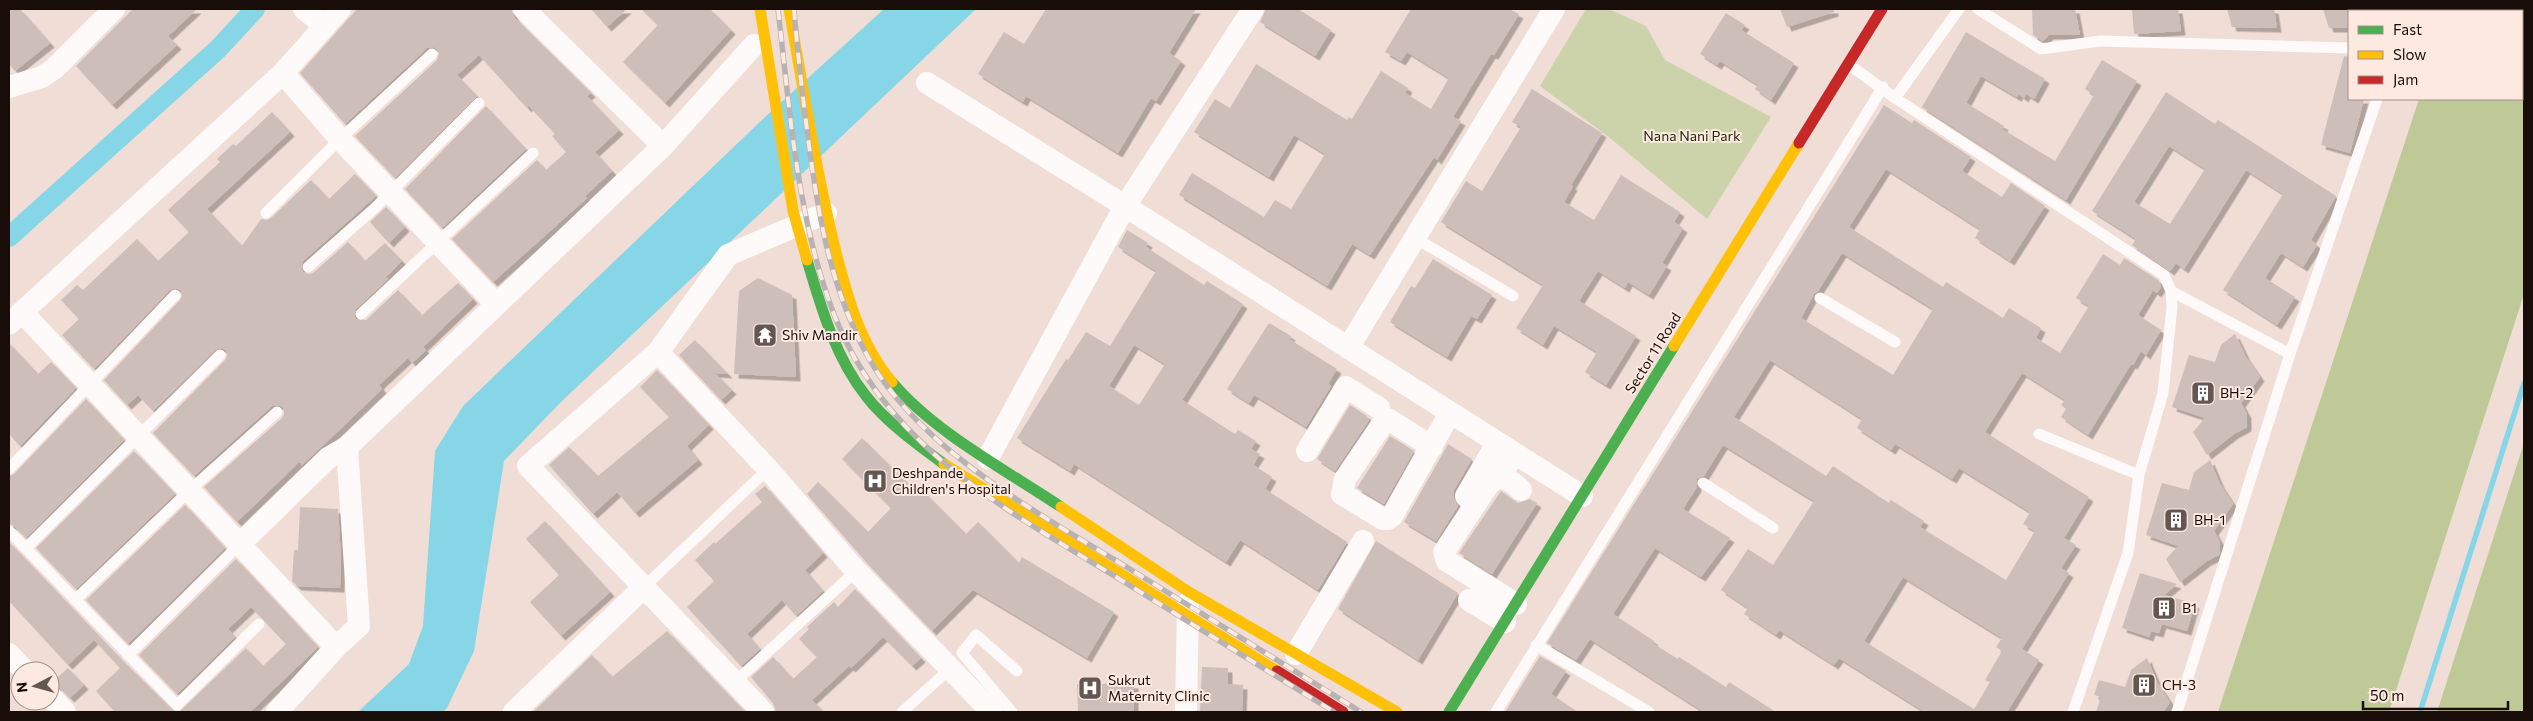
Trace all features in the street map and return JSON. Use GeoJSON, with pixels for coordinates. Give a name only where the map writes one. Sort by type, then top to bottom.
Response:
{"type":"FeatureCollection","features":[{"type":"Feature","properties":{"kind":"main road"},"geometry":{"type":"LineString","coordinates":[[760,9],[759,42],[768,66],[795,218],[818,296],[839,352],[851,375],[867,398],[912,440],[946,466],[1343,712]]}},
{"type":"Feature","properties":{"kind":"main road"},"geometry":{"type":"LineString","coordinates":[[789,9],[825,209],[851,303],[865,340],[889,379],[930,417],[988,458],[1189,592],[1397,712]]}},
{"type":"Feature","properties":{"kind":"main road","name":"Sector 11 Road"},"geometry":{"type":"LineString","coordinates":[[1449,712],[1882,9]]}},
{"type":"Feature","properties":{"kind":"street"},"geometry":{"type":"LineString","coordinates":[[9,87],[42,77],[55,68],[114,9]]}},
{"type":"Feature","properties":{"kind":"street"},"geometry":{"type":"LineString","coordinates":[[304,9],[325,26]]}},
{"type":"Feature","properties":{"kind":"street"},"geometry":{"type":"LineString","coordinates":[[336,647],[90,384],[15,318],[282,73],[340,9]]}},
{"type":"Feature","properties":{"kind":"street"},"geometry":{"type":"LineString","coordinates":[[524,9],[663,146]]}},
{"type":"Feature","properties":{"kind":"street"},"geometry":{"type":"LineString","coordinates":[[988,458],[1125,206],[1253,9]]}},
{"type":"Feature","properties":{"kind":"street"},"geometry":{"type":"LineString","coordinates":[[1348,348],[1554,9]]}},
{"type":"Feature","properties":{"kind":"street"},"geometry":{"type":"LineString","coordinates":[[240,544],[328,458],[347,447],[663,146],[759,42]]}},
{"type":"Feature","properties":{"kind":"street"},"geometry":{"type":"LineString","coordinates":[[282,73],[340,139],[496,304]]}},
{"type":"Feature","properties":{"kind":"street"},"geometry":{"type":"LineString","coordinates":[[927,83],[1125,206],[1505,449],[1582,496]]}},
{"type":"Feature","properties":{"kind":"street"},"geometry":{"type":"LineString","coordinates":[[763,712],[528,466],[658,352],[728,255],[795,218],[825,209]]}},
{"type":"Feature","properties":{"kind":"street"},"geometry":{"type":"LineString","coordinates":[[658,352],[768,469],[856,571],[992,712]]}},
{"type":"Feature","properties":{"kind":"street"},"geometry":{"type":"LineString","coordinates":[[1339,475],[1396,378]]}},
{"type":"Feature","properties":{"kind":"street"},"geometry":{"type":"LineString","coordinates":[[1307,451],[1346,387],[1379,408]]}},
{"type":"Feature","properties":{"kind":"street"},"geometry":{"type":"LineString","coordinates":[[1432,447],[1454,415]]}},
{"type":"Feature","properties":{"kind":"street"},"geometry":{"type":"LineString","coordinates":[[1398,518],[1454,415]]}},
{"type":"Feature","properties":{"kind":"street"},"geometry":{"type":"LineString","coordinates":[[277,712],[336,647],[359,626],[347,447]]}},
{"type":"Feature","properties":{"kind":"street"},"geometry":{"type":"LineString","coordinates":[[1505,449],[1499,476],[1488,485],[1444,552],[1444,557],[1511,613]]}},
{"type":"Feature","properties":{"kind":"street"},"geometry":{"type":"LineString","coordinates":[[1442,537],[1505,449]]}},
{"type":"Feature","properties":{"kind":"street"},"geometry":{"type":"LineString","coordinates":[[1499,476],[1513,483],[1521,490]]}},
{"type":"Feature","properties":{"kind":"street"},"geometry":{"type":"LineString","coordinates":[[1296,654],[1363,541]]}},
{"type":"Feature","properties":{"kind":"street"},"geometry":{"type":"LineString","coordinates":[[514,712],[644,587]]}},
{"type":"Feature","properties":{"kind":"street"},"geometry":{"type":"LineString","coordinates":[[1186,712],[1189,592]]}},
{"type":"Feature","properties":{"kind":"street"},"geometry":{"type":"LineString","coordinates":[[1469,600],[1511,613]]}},
{"type":"Feature","properties":{"kind":"lane"},"geometry":{"type":"LineString","coordinates":[[1895,98],[1959,9]]}},
{"type":"Feature","properties":{"kind":"lane"},"geometry":{"type":"LineString","coordinates":[[1978,9],[2041,49],[2100,41],[2348,48]]}},
{"type":"Feature","properties":{"kind":"lane"},"geometry":{"type":"LineString","coordinates":[[266,213],[340,139],[432,54]]}},
{"type":"Feature","properties":{"kind":"lane"},"geometry":{"type":"LineString","coordinates":[[1848,64],[1883,87],[1895,98],[2164,275],[2171,291],[2172,307],[2163,392],[2139,476],[2128,553],[2073,712]]}},
{"type":"Feature","properties":{"kind":"lane"},"geometry":{"type":"LineString","coordinates":[[1496,712],[1536,645],[1772,271],[1883,87]]}},
{"type":"Feature","properties":{"kind":"lane"},"geometry":{"type":"LineString","coordinates":[[2178,712],[2290,354],[2377,100]]}},
{"type":"Feature","properties":{"kind":"lane"},"geometry":{"type":"LineString","coordinates":[[308,267],[391,192],[480,103]]}},
{"type":"Feature","properties":{"kind":"lane"},"geometry":{"type":"LineString","coordinates":[[361,314],[534,153]]}},
{"type":"Feature","properties":{"kind":"lane"},"geometry":{"type":"LineString","coordinates":[[1415,238],[1513,296]]}},
{"type":"Feature","properties":{"kind":"lane"},"geometry":{"type":"LineString","coordinates":[[2171,291],[2290,354]]}},
{"type":"Feature","properties":{"kind":"lane"},"geometry":{"type":"LineString","coordinates":[[9,469],[175,295]]}},
{"type":"Feature","properties":{"kind":"lane"},"geometry":{"type":"LineString","coordinates":[[1820,298],[1895,342]]}},
{"type":"Feature","properties":{"kind":"lane"},"geometry":{"type":"LineString","coordinates":[[26,548],[220,354]]}},
{"type":"Feature","properties":{"kind":"lane"},"geometry":{"type":"LineString","coordinates":[[76,600],[190,490],[277,412]]}},
{"type":"Feature","properties":{"kind":"lane"},"geometry":{"type":"LineString","coordinates":[[2039,434],[2139,476]]}},
{"type":"Feature","properties":{"kind":"lane"},"geometry":{"type":"LineString","coordinates":[[644,587],[768,469]]}},
{"type":"Feature","properties":{"kind":"lane"},"geometry":{"type":"LineString","coordinates":[[1703,483],[1773,528]]}},
{"type":"Feature","properties":{"kind":"lane"},"geometry":{"type":"LineString","coordinates":[[9,531],[177,705],[259,624]]}},
{"type":"Feature","properties":{"kind":"lane"},"geometry":{"type":"LineString","coordinates":[[128,655],[240,544]]}},
{"type":"Feature","properties":{"kind":"lane"},"geometry":{"type":"LineString","coordinates":[[735,682],[856,571]]}},
{"type":"Feature","properties":{"kind":"lane"},"geometry":{"type":"LineString","coordinates":[[1012,712],[962,653],[976,635],[1017,671]]}},
{"type":"Feature","properties":{"kind":"lane"},"geometry":{"type":"LineString","coordinates":[[1536,645],[1650,712]]}},
{"type":"Feature","properties":{"kind":"lane"},"geometry":{"type":"LineString","coordinates":[[902,712],[951,668]]}},
{"type":"Feature","properties":{"kind":"green space","name":"Nana Nani Park"},"geometry":{"type":"Polygon","coordinates":[[[1586,9],[1609,9],[1646,26],[1665,60],[1771,117],[1707,219],[1610,138],[1540,86],[1586,9]]]}},
{"type":"Feature","properties":{"kind":"green space"},"geometry":{"type":"Polygon","coordinates":[[[2524,9],[2524,294],[2389,712],[2218,712],[2419,100],[2523,100],[2523,10],[2448,10],[2524,9]]]}},
{"type":"Feature","properties":{"kind":"green space"},"geometry":{"type":"Polygon","coordinates":[[[2524,443],[2524,712],[2437,712],[2524,443]]]}},
{"type":"Feature","properties":{"kind":"water"},"geometry":{"type":"Polygon","coordinates":[[[884,9],[976,9],[560,403],[504,461],[474,651],[447,708],[443,712],[358,712],[409,664],[423,626],[435,451],[463,406],[764,118],[884,9]]]}},
{"type":"Feature","properties":{"kind":"building"},"geometry":{"type":"Polygon","coordinates":[[[9,9],[20,9],[50,43],[15,71],[9,64],[9,9]]]}},
{"type":"Feature","properties":{"kind":"building"},"geometry":{"type":"Polygon","coordinates":[[[133,9],[197,9],[168,36],[177,45],[112,105],[76,66],[133,9]]]}},
{"type":"Feature","properties":{"kind":"building"},"geometry":{"type":"Polygon","coordinates":[[[357,9],[511,9],[515,18],[591,93],[587,96],[619,130],[595,152],[612,171],[585,196],[587,198],[493,282],[452,239],[537,160],[546,170],[566,152],[552,136],[555,134],[529,106],[527,108],[479,55],[457,75],[477,96],[395,178],[355,136],[437,60],[439,53],[435,47],[427,48],[345,124],[300,73],[357,9]]]}},
{"type":"Feature","properties":{"kind":"building"},"geometry":{"type":"Polygon","coordinates":[[[591,9],[627,9],[607,27],[591,9]]]}},
{"type":"Feature","properties":{"kind":"building"},"geometry":{"type":"Polygon","coordinates":[[[641,9],[710,9],[731,30],[665,103],[623,62],[658,25],[641,9]]]}},
{"type":"Feature","properties":{"kind":"building"},"geometry":{"type":"Polygon","coordinates":[[[1046,9],[1196,9],[1169,53],[1181,61],[1156,101],[1151,98],[1118,153],[1026,96],[1023,102],[978,74],[1004,32],[1024,44],[1046,9]]]}},
{"type":"Feature","properties":{"kind":"building"},"geometry":{"type":"Polygon","coordinates":[[[1266,9],[1298,9],[1331,30],[1315,56],[1260,22],[1266,9]]]}},
{"type":"Feature","properties":{"kind":"building"},"geometry":{"type":"Polygon","coordinates":[[[1411,9],[1509,9],[1519,14],[1494,55],[1491,54],[1453,117],[1461,121],[1437,160],[1434,157],[1370,255],[1352,244],[1327,286],[1179,195],[1192,173],[1264,217],[1275,200],[1291,209],[1325,154],[1294,135],[1269,177],[1194,132],[1215,99],[1230,108],[1256,64],[1347,120],[1349,117],[1352,119],[1381,71],[1408,88],[1405,93],[1431,109],[1449,78],[1407,52],[1401,61],[1385,52],[1411,9]]]}},
{"type":"Feature","properties":{"kind":"building"},"geometry":{"type":"Polygon","coordinates":[[[1780,9],[1834,9],[1834,12],[1787,27],[1780,9]]]}},
{"type":"Feature","properties":{"kind":"building"},"geometry":{"type":"Polygon","coordinates":[[[2032,9],[2075,9],[2080,35],[2049,35],[2043,41],[2033,35],[2032,9]]]}},
{"type":"Feature","properties":{"kind":"building"},"geometry":{"type":"Polygon","coordinates":[[[2132,9],[2178,9],[2181,31],[2134,34],[2132,9]]]}},
{"type":"Feature","properties":{"kind":"building"},"geometry":{"type":"Polygon","coordinates":[[[2227,9],[2274,9],[2277,28],[2232,27],[2227,9]]]}},
{"type":"Feature","properties":{"kind":"building"},"geometry":{"type":"Polygon","coordinates":[[[2323,9],[2349,9],[2348,28],[2329,28],[2323,9]]]}},
{"type":"Feature","properties":{"kind":"building"},"geometry":{"type":"Polygon","coordinates":[[[1726,13],[1745,25],[1741,30],[1794,63],[1771,100],[1755,89],[1758,85],[1720,61],[1717,65],[1700,54],[1726,13]]]}},
{"type":"Feature","properties":{"kind":"building"},"geometry":{"type":"Polygon","coordinates":[[[1966,32],[2045,79],[2034,99],[2026,94],[2024,98],[2019,94],[2017,97],[1981,76],[1966,103],[2004,126],[2002,129],[2055,161],[2094,95],[2085,89],[2102,60],[2137,81],[2066,200],[1922,107],[1966,32]]]}},
{"type":"Feature","properties":{"kind":"building"},"geometry":{"type":"Polygon","coordinates":[[[2344,56],[2348,57],[2348,100],[2364,100],[2350,153],[2321,145],[2344,56]]]}},
{"type":"Feature","properties":{"kind":"building"},"geometry":{"type":"Polygon","coordinates":[[[1532,89],[1602,133],[1571,185],[1573,186],[1564,202],[1594,220],[1621,175],[1680,212],[1674,222],[1683,228],[1662,263],[1667,266],[1649,295],[1628,282],[1625,288],[1598,271],[1579,301],[1636,336],[1606,385],[1585,372],[1597,352],[1554,326],[1543,345],[1516,328],[1543,285],[1441,222],[1466,181],[1482,191],[1521,127],[1512,122],[1532,89]]]}},
{"type":"Feature","properties":{"kind":"building"},"geometry":{"type":"Polygon","coordinates":[[[2166,92],[2215,124],[2218,120],[2336,196],[2311,240],[2317,245],[2303,267],[2281,253],[2265,278],[2295,297],[2277,325],[2223,290],[2283,194],[2246,170],[2184,269],[2176,263],[2170,271],[2132,245],[2136,239],[2092,211],[2166,92]],[[2169,146],[2134,202],[2170,224],[2205,169],[2169,146]]]}},
{"type":"Feature","properties":{"kind":"building"},"geometry":{"type":"Polygon","coordinates":[[[1884,105],[1912,123],[1914,120],[1971,157],[1962,171],[2002,197],[2011,183],[2045,206],[2010,261],[1975,238],[1980,229],[1886,169],[1849,227],[1943,287],[1946,282],[2003,318],[2009,308],[2041,328],[2036,338],[2060,353],[2089,306],[2076,298],[2103,254],[2120,265],[2124,258],[2158,280],[2161,287],[2157,293],[2153,290],[2138,315],[2161,330],[2146,355],[2141,351],[2133,365],[2131,364],[2088,435],[2061,417],[2066,409],[2061,405],[2065,400],[2022,373],[1985,432],[2089,497],[2064,538],[2076,545],[2061,568],[2069,573],[2022,649],[2039,660],[2007,712],[1925,712],[1839,658],[1834,665],[1779,630],[1776,635],[1744,614],[1748,608],[1721,590],[1748,549],[1773,565],[1814,501],[1723,445],[1704,476],[1696,479],[1697,487],[1683,509],[1730,538],[1701,577],[1655,548],[1613,614],[1654,641],[1652,643],[1678,659],[1679,657],[1726,687],[1729,682],[1776,712],[1704,712],[1590,639],[1576,660],[1547,643],[1884,105]],[[1842,253],[1818,291],[1814,294],[1801,318],[1893,375],[1933,309],[1842,253]],[[1770,360],[1734,417],[1826,476],[1833,466],[1889,503],[1891,500],[1924,521],[1920,527],[2006,580],[2035,531],[2023,524],[2030,512],[1959,468],[1952,479],[1895,444],[1891,450],[1857,428],[1862,419],[1770,360]],[[1903,577],[1864,641],[1974,709],[1990,682],[1985,680],[2002,651],[1996,647],[2002,638],[1903,577]]]}},
{"type":"Feature","properties":{"kind":"building"},"geometry":{"type":"Polygon","coordinates":[[[486,106],[526,149],[442,228],[405,189],[486,106]]]}},
{"type":"Feature","properties":{"kind":"building"},"geometry":{"type":"Polygon","coordinates":[[[272,112],[290,132],[207,209],[242,246],[261,219],[267,220],[271,218],[311,180],[329,199],[355,174],[376,196],[303,261],[301,268],[303,272],[313,273],[348,242],[365,261],[385,243],[402,261],[386,277],[388,279],[356,309],[354,315],[356,319],[366,320],[398,290],[422,315],[458,283],[473,299],[423,347],[426,350],[412,363],[408,358],[379,385],[382,389],[301,466],[302,462],[298,463],[237,522],[204,487],[282,418],[284,414],[283,407],[279,405],[272,406],[194,476],[153,433],[225,360],[227,356],[226,350],[221,348],[215,350],[153,411],[138,395],[127,405],[104,380],[180,300],[182,296],[180,290],[176,288],[170,290],[94,369],[62,335],[79,319],[61,300],[77,285],[83,290],[137,239],[158,261],[189,232],[168,210],[220,162],[217,159],[233,144],[236,146],[272,112]]]}},
{"type":"Feature","properties":{"kind":"building"},"geometry":{"type":"Polygon","coordinates":[[[386,207],[405,227],[389,243],[370,222],[386,207]]]}},
{"type":"Feature","properties":{"kind":"building"},"geometry":{"type":"Polygon","coordinates":[[[1127,230],[1148,243],[1146,247],[1204,285],[1207,281],[1243,304],[1182,400],[1235,434],[1238,430],[1256,441],[1251,449],[1260,454],[1253,465],[1272,477],[1265,489],[1347,542],[1318,590],[1240,540],[1226,562],[1074,464],[1070,471],[1017,438],[1066,359],[1068,360],[1086,332],[1110,346],[1156,271],[1118,247],[1127,230]],[[1134,345],[1109,386],[1139,405],[1165,364],[1134,345]]]}},
{"type":"Feature","properties":{"kind":"building"},"geometry":{"type":"Polygon","coordinates":[[[1433,259],[1492,295],[1477,319],[1471,316],[1447,357],[1390,322],[1411,286],[1415,288],[1433,259]]]}},
{"type":"Feature","properties":{"kind":"building","name":"Shiv Mandir"},"geometry":{"type":"Polygon","coordinates":[[[758,278],[792,295],[796,377],[734,374],[739,291],[758,278]]]}},
{"type":"Feature","properties":{"kind":"building"},"geometry":{"type":"Polygon","coordinates":[[[1269,323],[1291,336],[1289,339],[1337,369],[1328,384],[1331,386],[1306,427],[1254,395],[1249,403],[1227,389],[1269,323]]]}},
{"type":"Feature","properties":{"kind":"building","name":"BH-2"},"geometry":{"type":"Polygon","coordinates":[[[2235,334],[2246,357],[2260,377],[2241,403],[2247,414],[2247,427],[2234,434],[2207,455],[2193,432],[2205,418],[2172,407],[2189,355],[2215,362],[2221,345],[2235,334]]]}},
{"type":"Feature","properties":{"kind":"building"},"geometry":{"type":"Polygon","coordinates":[[[695,340],[728,374],[715,373],[732,390],[721,400],[679,355],[695,340]]]}},
{"type":"Feature","properties":{"kind":"building"},"geometry":{"type":"Polygon","coordinates":[[[9,343],[38,374],[51,362],[76,388],[20,446],[9,434],[9,343]]]}},
{"type":"Feature","properties":{"kind":"building"},"geometry":{"type":"Polygon","coordinates":[[[657,370],[709,425],[687,446],[698,460],[635,513],[617,492],[593,514],[549,465],[569,447],[598,476],[669,417],[640,387],[657,370]]]}},
{"type":"Feature","properties":{"kind":"building"},"geometry":{"type":"Polygon","coordinates":[[[86,399],[124,440],[26,538],[14,526],[9,524],[9,476],[14,474],[86,399]]]}},
{"type":"Feature","properties":{"kind":"building"},"geometry":{"type":"Polygon","coordinates":[[[1350,405],[1367,416],[1366,418],[1369,420],[1335,471],[1317,459],[1350,405]]]}},
{"type":"Feature","properties":{"kind":"building"},"geometry":{"type":"Polygon","coordinates":[[[1390,436],[1414,451],[1384,504],[1357,488],[1390,436]]]}},
{"type":"Feature","properties":{"kind":"building"},"geometry":{"type":"Polygon","coordinates":[[[862,438],[912,487],[915,483],[966,534],[978,522],[1019,563],[1022,557],[1114,612],[1087,658],[973,590],[932,631],[866,562],[807,494],[818,482],[868,532],[891,508],[842,459],[862,438]]]}},
{"type":"Feature","properties":{"kind":"building"},"geometry":{"type":"Polygon","coordinates":[[[1448,444],[1472,459],[1454,490],[1453,496],[1458,506],[1436,541],[1404,522],[1448,444]]]}},
{"type":"Feature","properties":{"kind":"building"},"geometry":{"type":"Polygon","coordinates":[[[134,451],[175,494],[76,589],[36,548],[134,451]]]}},
{"type":"Feature","properties":{"kind":"building","name":"BH-1"},"geometry":{"type":"Polygon","coordinates":[[[2210,460],[2220,484],[2233,504],[2214,531],[2220,542],[2219,555],[2207,561],[2180,582],[2166,559],[2178,546],[2146,535],[2162,483],[2189,490],[2194,472],[2210,460]]]}},
{"type":"Feature","properties":{"kind":"building"},"geometry":{"type":"Polygon","coordinates":[[[765,486],[823,553],[805,570],[823,591],[796,616],[782,600],[747,634],[760,649],[741,666],[687,607],[714,581],[695,560],[762,502],[755,494],[765,486]]]}},
{"type":"Feature","properties":{"kind":"building"},"geometry":{"type":"Polygon","coordinates":[[[1501,491],[1518,503],[1530,499],[1537,503],[1492,574],[1459,553],[1501,491]]]}},
{"type":"Feature","properties":{"kind":"building"},"geometry":{"type":"Polygon","coordinates":[[[185,505],[225,548],[128,644],[86,600],[185,505]]]}},
{"type":"Feature","properties":{"kind":"building"},"geometry":{"type":"Polygon","coordinates":[[[300,507],[338,509],[341,558],[340,588],[297,586],[292,581],[294,550],[298,550],[300,507]]]}},
{"type":"Feature","properties":{"kind":"building"},"geometry":{"type":"Polygon","coordinates":[[[545,521],[610,592],[561,636],[530,602],[559,575],[526,539],[545,521]]]}},
{"type":"Feature","properties":{"kind":"building"},"geometry":{"type":"Polygon","coordinates":[[[1376,541],[1458,593],[1418,660],[1338,609],[1376,541]]]}},
{"type":"Feature","properties":{"kind":"building"},"geometry":{"type":"Polygon","coordinates":[[[9,542],[122,660],[175,712],[115,712],[96,691],[120,668],[94,640],[68,665],[9,601],[9,542]]]}},
{"type":"Feature","properties":{"kind":"building"},"geometry":{"type":"Polygon","coordinates":[[[236,559],[318,647],[250,712],[179,712],[246,648],[263,666],[286,644],[251,607],[228,629],[235,637],[177,694],[139,655],[236,559]]]}},
{"type":"Feature","properties":{"kind":"building","name":"B1"},"geometry":{"type":"Polygon","coordinates":[[[2140,573],[2177,584],[2164,595],[2195,604],[2187,631],[2162,624],[2159,633],[2151,631],[2149,637],[2122,628],[2140,573]]]}},
{"type":"Feature","properties":{"kind":"building"},"geometry":{"type":"Polygon","coordinates":[[[855,589],[921,658],[912,666],[883,637],[851,668],[849,666],[812,700],[824,712],[776,712],[773,703],[751,677],[773,657],[793,679],[817,657],[799,639],[809,629],[807,627],[834,602],[838,607],[855,589]]]}},
{"type":"Feature","properties":{"kind":"building"},"geometry":{"type":"Polygon","coordinates":[[[667,631],[745,712],[533,712],[592,655],[612,677],[667,631]]]}},
{"type":"Feature","properties":{"kind":"building"},"geometry":{"type":"Polygon","coordinates":[[[1540,656],[1566,671],[1551,694],[1578,712],[1505,712],[1540,656]]]}},
{"type":"Feature","properties":{"kind":"building","name":"CH-3"},"geometry":{"type":"Polygon","coordinates":[[[2147,658],[2157,682],[2170,702],[2163,712],[2096,712],[2101,697],[2094,695],[2099,680],[2125,687],[2131,670],[2147,658]]]}},
{"type":"Feature","properties":{"kind":"building"},"geometry":{"type":"Polygon","coordinates":[[[1202,667],[1228,668],[1228,684],[1243,685],[1242,712],[1200,712],[1202,667]]]}},
{"type":"Feature","properties":{"kind":"building"},"geometry":{"type":"Polygon","coordinates":[[[68,668],[84,685],[70,698],[60,688],[60,675],[68,668]]]}},
{"type":"Feature","properties":{"kind":"building"},"geometry":{"type":"Polygon","coordinates":[[[1077,684],[1134,684],[1134,712],[1078,712],[1077,684]]]}},
{"type":"Feature","properties":{"kind":"waterway"},"geometry":{"type":"LineString","coordinates":[[9,237],[218,49],[255,9]]}},
{"type":"Feature","properties":{"kind":"waterway"},"geometry":{"type":"LineString","coordinates":[[2420,712],[2524,383]]}},
{"type":"Feature","properties":{"kind":"railway"},"geometry":{"type":"LineString","coordinates":[[778,9],[791,126],[803,204],[822,280],[835,317],[858,363],[886,404],[918,439],[994,501],[1334,712]]}},
{"type":"Feature","properties":{"kind":"railway"},"geometry":{"type":"LineString","coordinates":[[794,9],[811,159],[826,246],[843,301],[854,328],[867,355],[890,390],[918,421],[950,451],[985,478],[1060,527],[1361,712]]}},
{"type":"Feature","properties":{"kind":"traffic: fast"},"geometry":{"type":"LineString","coordinates":[[807,260],[830,331],[855,381],[883,415],[903,433],[944,464]]}},
{"type":"Feature","properties":{"kind":"traffic: fast"},"geometry":{"type":"LineString","coordinates":[[1449,712],[1674,346]]}},
{"type":"Feature","properties":{"kind":"traffic: fast"},"geometry":{"type":"LineString","coordinates":[[892,382],[929,418],[950,434],[1061,507]]}},
{"type":"Feature","properties":{"kind":"traffic: slow"},"geometry":{"type":"LineString","coordinates":[[760,9],[793,211],[807,260]]}},
{"type":"Feature","properties":{"kind":"traffic: slow"},"geometry":{"type":"LineString","coordinates":[[789,9],[821,185],[843,280],[862,334],[892,382]]}},
{"type":"Feature","properties":{"kind":"traffic: slow"},"geometry":{"type":"LineString","coordinates":[[1674,346],[1799,143]]}},
{"type":"Feature","properties":{"kind":"traffic: slow"},"geometry":{"type":"LineString","coordinates":[[944,464],[1277,671]]}},
{"type":"Feature","properties":{"kind":"traffic: slow"},"geometry":{"type":"LineString","coordinates":[[1061,507],[1189,592],[1397,712]]}},
{"type":"Feature","properties":{"kind":"traffic: jam"},"geometry":{"type":"LineString","coordinates":[[1799,143],[1882,9]]}},
{"type":"Feature","properties":{"kind":"traffic: jam"},"geometry":{"type":"LineString","coordinates":[[1277,671],[1343,712]]}},
{"type":"Feature","properties":{"kind":"place","name":"Shiv Mandir"},"geometry":{"type":"Point","coordinates":[765,335]}},
{"type":"Feature","properties":{"kind":"place","name":"BH-2"},"geometry":{"type":"Point","coordinates":[2203,393]}},
{"type":"Feature","properties":{"kind":"place","name":"Deshpande Children's Hospital"},"geometry":{"type":"Point","coordinates":[875,481]}},
{"type":"Feature","properties":{"kind":"place","name":"BH-1"},"geometry":{"type":"Point","coordinates":[2176,520]}},
{"type":"Feature","properties":{"kind":"place","name":"B1"},"geometry":{"type":"Point","coordinates":[2164,608]}},
{"type":"Feature","properties":{"kind":"place","name":"CH-3"},"geometry":{"type":"Point","coordinates":[2144,685]}},
{"type":"Feature","properties":{"kind":"place","name":"Sukrut Maternity Clinic"},"geometry":{"type":"Point","coordinates":[1090,688]}}]}
